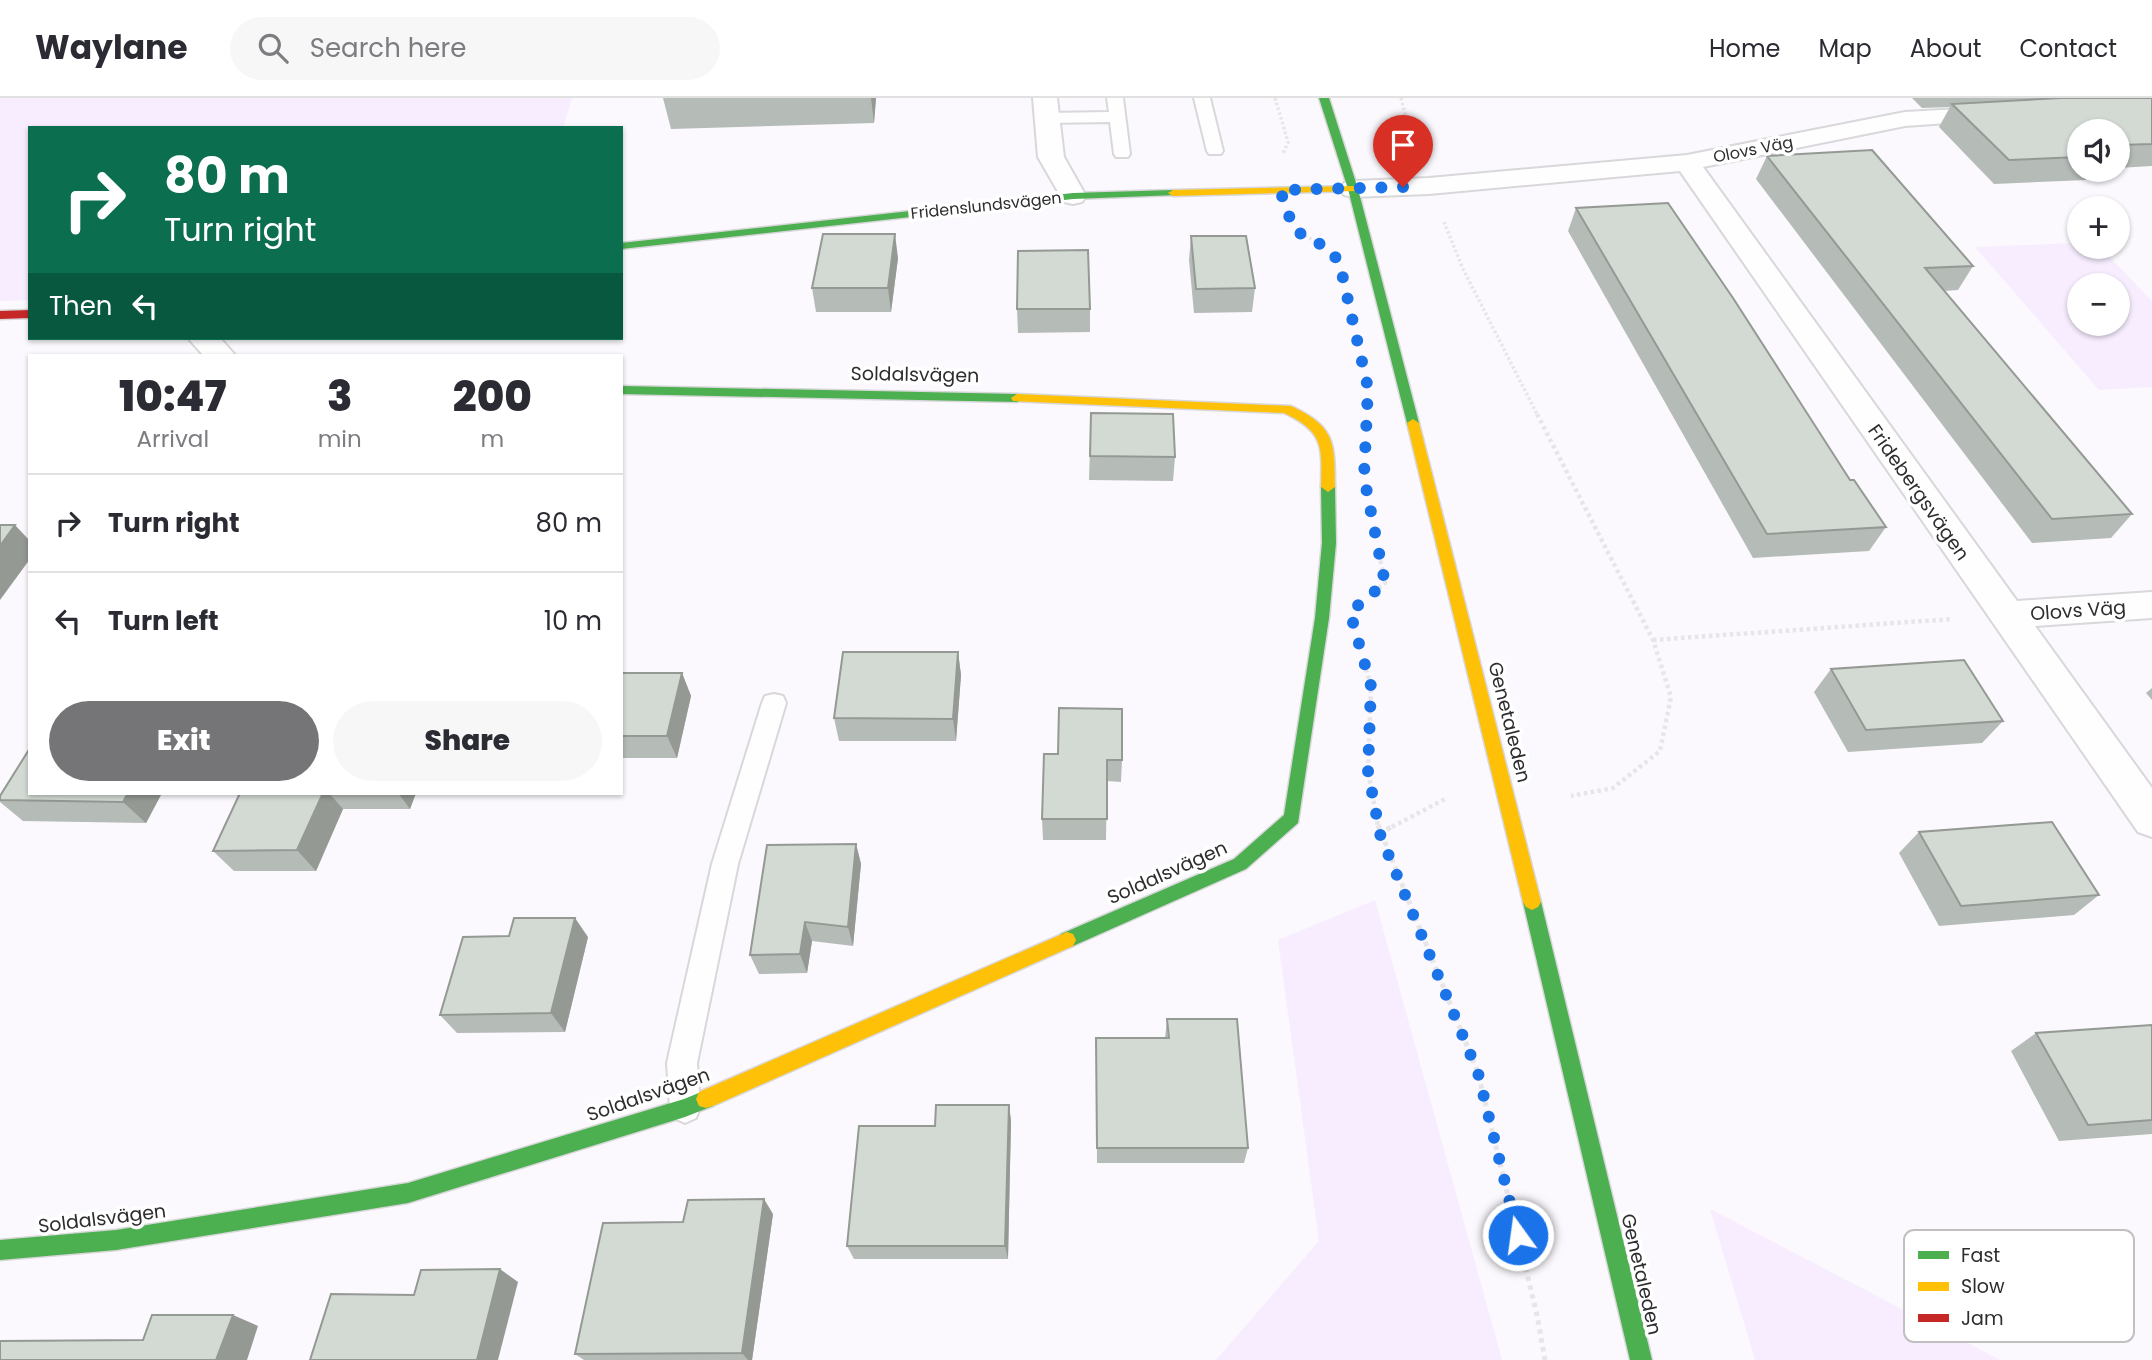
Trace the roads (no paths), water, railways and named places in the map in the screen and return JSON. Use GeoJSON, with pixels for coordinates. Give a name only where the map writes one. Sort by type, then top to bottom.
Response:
{"type":"FeatureCollection","features":[{"type":"Feature","properties":{"kind":"street","name":"Genetaleden"},"geometry":{"type":"LineString","coordinates":[[1324,98],[1353,188],[1483,697],[1641,1360]]}},
{"type":"Feature","properties":{"kind":"street"},"geometry":{"type":"LineString","coordinates":[[1046,108],[1051,157],[1073,196]]}},
{"type":"Feature","properties":{"kind":"street","name":"Olovs Väg"},"geometry":{"type":"LineString","coordinates":[[1353,188],[1429,186],[1687,163],[1905,119],[2023,113]]}},
{"type":"Feature","properties":{"kind":"street","name":"Fridebergsvägen"},"geometry":{"type":"LineString","coordinates":[[1687,163],[2152,820]]}},
{"type":"Feature","properties":{"kind":"street","name":"Fridenslundsvägen"},"geometry":{"type":"LineString","coordinates":[[623,246],[1073,196],[1353,188]]}},
{"type":"Feature","properties":{"kind":"street"},"geometry":{"type":"LineString","coordinates":[[0,315],[28,314]]}},
{"type":"Feature","properties":{"kind":"street"},"geometry":{"type":"LineString","coordinates":[[205,340],[219,354]]}},
{"type":"Feature","properties":{"kind":"street","name":"Soldalsvägen"},"geometry":{"type":"LineString","coordinates":[[0,1250],[116,1240],[408,1193],[685,1108],[1240,864],[1292,818],[1329,543],[1328,441],[1314,421],[1286,409],[1066,399],[623,390]]}},
{"type":"Feature","properties":{"kind":"street","name":"Olovs Väg"},"geometry":{"type":"LineString","coordinates":[[2005,615],[2152,605]]}},
{"type":"Feature","properties":{"kind":"lane"},"geometry":{"type":"LineString","coordinates":[[1115,98],[1122,154]]}},
{"type":"Feature","properties":{"kind":"lane"},"geometry":{"type":"LineString","coordinates":[[1202,98],[1215,151]]}},
{"type":"Feature","properties":{"kind":"lane"},"geometry":{"type":"LineString","coordinates":[[1046,108],[1118,117]]}},
{"type":"Feature","properties":{"kind":"lane"},"geometry":{"type":"LineString","coordinates":[[685,1108],[682,1063],[724,864],[774,703]]}}]}
